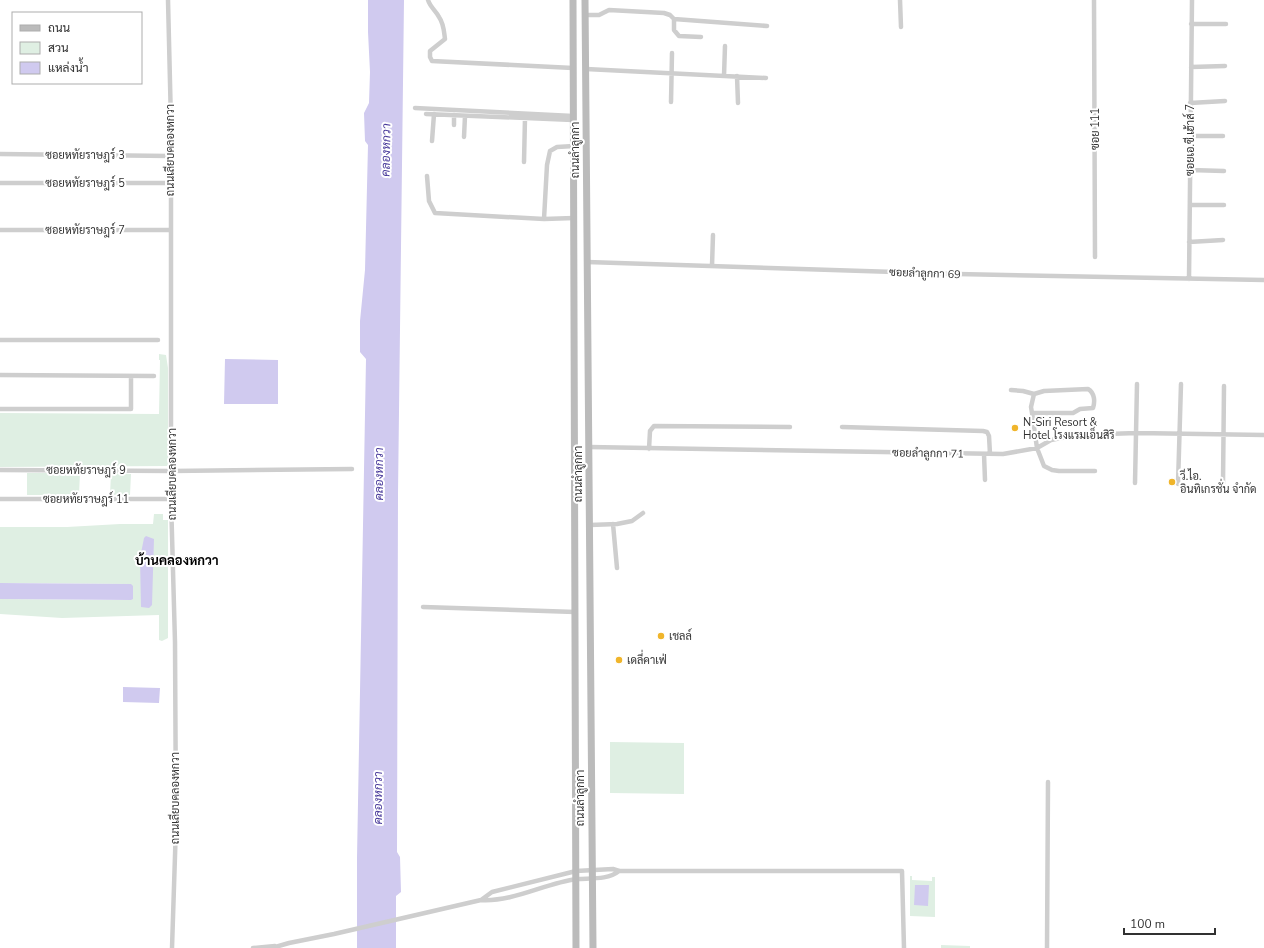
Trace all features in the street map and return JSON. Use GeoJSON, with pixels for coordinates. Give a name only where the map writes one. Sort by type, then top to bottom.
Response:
{"type":"FeatureCollection","features":[{"type":"Feature","properties":{"kind":"main road","name":"ถนนลำลูกกา"},"geometry":{"type":"LineString","coordinates":[[573,0],[576,948]]}},
{"type":"Feature","properties":{"kind":"main road","name":"ถนนลำลูกกา"},"geometry":{"type":"LineString","coordinates":[[585,0],[593,948]]}},
{"type":"Feature","properties":{"kind":"main road"},"geometry":{"type":"LineString","coordinates":[[574,185],[586,185]]}},
{"type":"Feature","properties":{"kind":"street","name":"ถนนเลียบคลองหกวา"},"geometry":{"type":"LineString","coordinates":[[168,0],[171,498],[175,642],[176,825],[172,948]]}},
{"type":"Feature","properties":{"kind":"street"},"geometry":{"type":"LineString","coordinates":[[428,0],[429,4],[439,16],[443,25],[445,39],[430,51],[432,61],[573,68]]}},
{"type":"Feature","properties":{"kind":"street"},"geometry":{"type":"LineString","coordinates":[[900,0],[901,27]]}},
{"type":"Feature","properties":{"kind":"street","name":"ซอย 111"},"geometry":{"type":"LineString","coordinates":[[1094,0],[1095,257]]}},
{"type":"Feature","properties":{"kind":"street","name":"ซอยเอ.ซี.เฮ้าส์ 7"},"geometry":{"type":"LineString","coordinates":[[1189,279],[1192,0]]}},
{"type":"Feature","properties":{"kind":"street"},"geometry":{"type":"LineString","coordinates":[[585,15],[600,14],[609,10],[664,13],[670,15],[674,19],[767,26]]}},
{"type":"Feature","properties":{"kind":"street"},"geometry":{"type":"LineString","coordinates":[[674,19],[674,30],[679,36],[701,37]]}},
{"type":"Feature","properties":{"kind":"street"},"geometry":{"type":"LineString","coordinates":[[1191,24],[1226,24]]}},
{"type":"Feature","properties":{"kind":"street"},"geometry":{"type":"LineString","coordinates":[[724,76],[725,46]]}},
{"type":"Feature","properties":{"kind":"street"},"geometry":{"type":"LineString","coordinates":[[671,102],[672,53]]}},
{"type":"Feature","properties":{"kind":"street"},"geometry":{"type":"LineString","coordinates":[[1191,67],[1225,66]]}},
{"type":"Feature","properties":{"kind":"street"},"geometry":{"type":"LineString","coordinates":[[586,70],[766,78]]}},
{"type":"Feature","properties":{"kind":"street"},"geometry":{"type":"LineString","coordinates":[[737,76],[738,103]]}},
{"type":"Feature","properties":{"kind":"street"},"geometry":{"type":"LineString","coordinates":[[1190,103],[1225,101]]}},
{"type":"Feature","properties":{"kind":"street"},"geometry":{"type":"LineString","coordinates":[[415,108],[573,118]]}},
{"type":"Feature","properties":{"kind":"street"},"geometry":{"type":"LineString","coordinates":[[426,114],[525,118],[573,118]]}},
{"type":"Feature","properties":{"kind":"street"},"geometry":{"type":"LineString","coordinates":[[432,141],[434,114]]}},
{"type":"Feature","properties":{"kind":"street"},"geometry":{"type":"LineString","coordinates":[[454,115],[454,125]]}},
{"type":"Feature","properties":{"kind":"street"},"geometry":{"type":"LineString","coordinates":[[464,137],[465,116]]}},
{"type":"Feature","properties":{"kind":"street"},"geometry":{"type":"LineString","coordinates":[[524,162],[525,118]]}},
{"type":"Feature","properties":{"kind":"street"},"geometry":{"type":"LineString","coordinates":[[1190,136],[1223,136]]}},
{"type":"Feature","properties":{"kind":"street"},"geometry":{"type":"LineString","coordinates":[[544,219],[547,165],[550,151],[558,147],[574,146]]}},
{"type":"Feature","properties":{"kind":"street","name":"ซอยหทัยราษฎร์ 3"},"geometry":{"type":"LineString","coordinates":[[0,154],[170,156]]}},
{"type":"Feature","properties":{"kind":"street"},"geometry":{"type":"LineString","coordinates":[[1190,170],[1224,171]]}},
{"type":"Feature","properties":{"kind":"street"},"geometry":{"type":"LineString","coordinates":[[427,176],[429,201],[435,213],[544,219],[574,218]]}},
{"type":"Feature","properties":{"kind":"street","name":"ซอยหทัยราษฎร์ 5"},"geometry":{"type":"LineString","coordinates":[[0,183],[170,183]]}},
{"type":"Feature","properties":{"kind":"street"},"geometry":{"type":"LineString","coordinates":[[1190,205],[1224,205]]}},
{"type":"Feature","properties":{"kind":"street","name":"ซอยหทัยราษฎร์ 7"},"geometry":{"type":"LineString","coordinates":[[0,230],[170,230]]}},
{"type":"Feature","properties":{"kind":"street"},"geometry":{"type":"LineString","coordinates":[[712,266],[713,236]]}},
{"type":"Feature","properties":{"kind":"street"},"geometry":{"type":"LineString","coordinates":[[1190,242],[1223,240]]}},
{"type":"Feature","properties":{"kind":"street","name":"ซอยลำลูกกา 69"},"geometry":{"type":"LineString","coordinates":[[587,262],[957,274],[1264,280]]}},
{"type":"Feature","properties":{"kind":"street"},"geometry":{"type":"LineString","coordinates":[[0,340],[158,340]]}},
{"type":"Feature","properties":{"kind":"street"},"geometry":{"type":"LineString","coordinates":[[0,375],[154,376]]}},
{"type":"Feature","properties":{"kind":"street"},"geometry":{"type":"LineString","coordinates":[[0,409],[130,409],[131,376]]}},
{"type":"Feature","properties":{"kind":"street"},"geometry":{"type":"LineString","coordinates":[[1135,483],[1137,384]]}},
{"type":"Feature","properties":{"kind":"street"},"geometry":{"type":"LineString","coordinates":[[1178,484],[1181,384]]}},
{"type":"Feature","properties":{"kind":"street"},"geometry":{"type":"LineString","coordinates":[[1223,484],[1224,386]]}},
{"type":"Feature","properties":{"kind":"street"},"geometry":{"type":"LineString","coordinates":[[1011,390],[1034,394],[1044,391],[1088,389],[1093,394],[1093,408],[1080,409],[1073,413],[1032,413]]}},
{"type":"Feature","properties":{"kind":"street"},"geometry":{"type":"LineString","coordinates":[[1034,394],[1031,408],[1037,448],[1044,466],[1052,470],[1095,471]]}},
{"type":"Feature","properties":{"kind":"street"},"geometry":{"type":"LineString","coordinates":[[649,449],[650,431],[654,426],[790,427]]}},
{"type":"Feature","properties":{"kind":"street"},"geometry":{"type":"LineString","coordinates":[[842,426],[987,432],[989,436],[985,480]]}},
{"type":"Feature","properties":{"kind":"street","name":"ซอยลำลูกกา 71"},"geometry":{"type":"LineString","coordinates":[[589,447],[1003,454],[1037,448],[1051,440],[1076,434],[1137,433],[1264,435]]}},
{"type":"Feature","properties":{"kind":"street","name":"ซอยหทัยราษฎร์ 9"},"geometry":{"type":"LineString","coordinates":[[0,470],[172,471],[352,469]]}},
{"type":"Feature","properties":{"kind":"street","name":"ซอยหทัยราษฎร์ 11"},"geometry":{"type":"LineString","coordinates":[[0,499],[171,498]]}},
{"type":"Feature","properties":{"kind":"street"},"geometry":{"type":"LineString","coordinates":[[590,525],[632,521],[643,513]]}},
{"type":"Feature","properties":{"kind":"street"},"geometry":{"type":"LineString","coordinates":[[613,524],[617,568]]}},
{"type":"Feature","properties":{"kind":"street"},"geometry":{"type":"LineString","coordinates":[[423,607],[575,612]]}},
{"type":"Feature","properties":{"kind":"street"},"geometry":{"type":"LineString","coordinates":[[1047,948],[1048,782]]}},
{"type":"Feature","properties":{"kind":"street"},"geometry":{"type":"LineString","coordinates":[[481,900],[492,892],[576,871],[613,869],[619,871],[902,871],[904,948]]}},
{"type":"Feature","properties":{"kind":"street"},"geometry":{"type":"LineString","coordinates":[[253,948],[279,945],[334,934],[481,900],[511,896],[576,880],[614,875],[619,871]]}},
{"type":"Feature","properties":{"kind":"street"},"geometry":{"type":"LineString","coordinates":[[537,881],[540,889]]}},
{"type":"Feature","properties":{"kind":"street"},"geometry":{"type":"LineString","coordinates":[[509,888],[511,896]]}},
{"type":"Feature","properties":{"kind":"street"},"geometry":{"type":"LineString","coordinates":[[272,948],[279,945]]}},
{"type":"Feature","properties":{"kind":"green space"},"geometry":{"type":"Polygon","coordinates":[[[159,354],[166,355],[168,368],[168,466],[0,467],[0,413],[159,414],[159,354]]]}},
{"type":"Feature","properties":{"kind":"green space"},"geometry":{"type":"Polygon","coordinates":[[[27,473],[80,473],[79,495],[27,495],[27,473]]]}},
{"type":"Feature","properties":{"kind":"green space"},"geometry":{"type":"Polygon","coordinates":[[[111,473],[131,474],[130,495],[110,495],[111,473]]]}},
{"type":"Feature","properties":{"kind":"green space"},"geometry":{"type":"Polygon","coordinates":[[[154,514],[163,514],[163,520],[168,520],[168,638],[162,641],[159,640],[159,615],[62,618],[0,614],[0,599],[131,600],[131,584],[0,583],[0,527],[67,527],[153,524],[154,514]]]}},
{"type":"Feature","properties":{"kind":"green space"},"geometry":{"type":"Polygon","coordinates":[[[610,742],[684,743],[684,794],[610,793],[610,742]]]}},
{"type":"Feature","properties":{"kind":"green space"},"geometry":{"type":"Polygon","coordinates":[[[910,876],[912,876],[912,880],[932,881],[932,877],[935,877],[935,917],[910,916],[910,876]]]}},
{"type":"Feature","properties":{"kind":"green space"},"geometry":{"type":"Polygon","coordinates":[[[941,945],[970,946],[970,948],[941,948],[941,945]]]}},
{"type":"Feature","properties":{"kind":"water","name":"คลองหกวา"},"geometry":{"type":"Polygon","coordinates":[[[368,0],[404,0],[398,494],[397,852],[400,857],[401,892],[396,896],[396,948],[357,948],[357,858],[366,359],[360,352],[360,321],[365,270],[368,145],[365,141],[364,113],[369,103],[370,72],[368,0]]]}},
{"type":"Feature","properties":{"kind":"water"},"geometry":{"type":"Polygon","coordinates":[[[225,359],[278,360],[278,404],[224,404],[225,359]]]}},
{"type":"Feature","properties":{"kind":"water"},"geometry":{"type":"Polygon","coordinates":[[[146,536],[154,539],[152,605],[149,608],[141,607],[140,558],[144,538],[146,536]]]}},
{"type":"Feature","properties":{"kind":"water"},"geometry":{"type":"Polygon","coordinates":[[[0,583],[131,584],[133,586],[133,599],[0,599],[0,583]]]}},
{"type":"Feature","properties":{"kind":"water"},"geometry":{"type":"Polygon","coordinates":[[[123,687],[160,688],[159,703],[123,702],[123,687]]]}},
{"type":"Feature","properties":{"kind":"water"},"geometry":{"type":"Polygon","coordinates":[[[915,885],[929,885],[928,906],[914,905],[915,885]]]}},
{"type":"Feature","properties":{"kind":"place","name":"N-Siri Resort & Hotel โรงแรมเอ็นสิริ"},"geometry":{"type":"Point","coordinates":[1015,428]}},
{"type":"Feature","properties":{"kind":"place","name":"วี.ไอ. อินทิเกรชั่น จำกัด"},"geometry":{"type":"Point","coordinates":[1172,482]}},
{"type":"Feature","properties":{"kind":"place","name":"เชลล์"},"geometry":{"type":"Point","coordinates":[661,636]}},
{"type":"Feature","properties":{"kind":"place","name":"เดลี่คาเฟ่"},"geometry":{"type":"Point","coordinates":[619,660]}},
{"type":"Feature","properties":{"kind":"district","name":"บ้านคลองหกวา"},"geometry":{"type":"Point","coordinates":[177,560]}}]}
